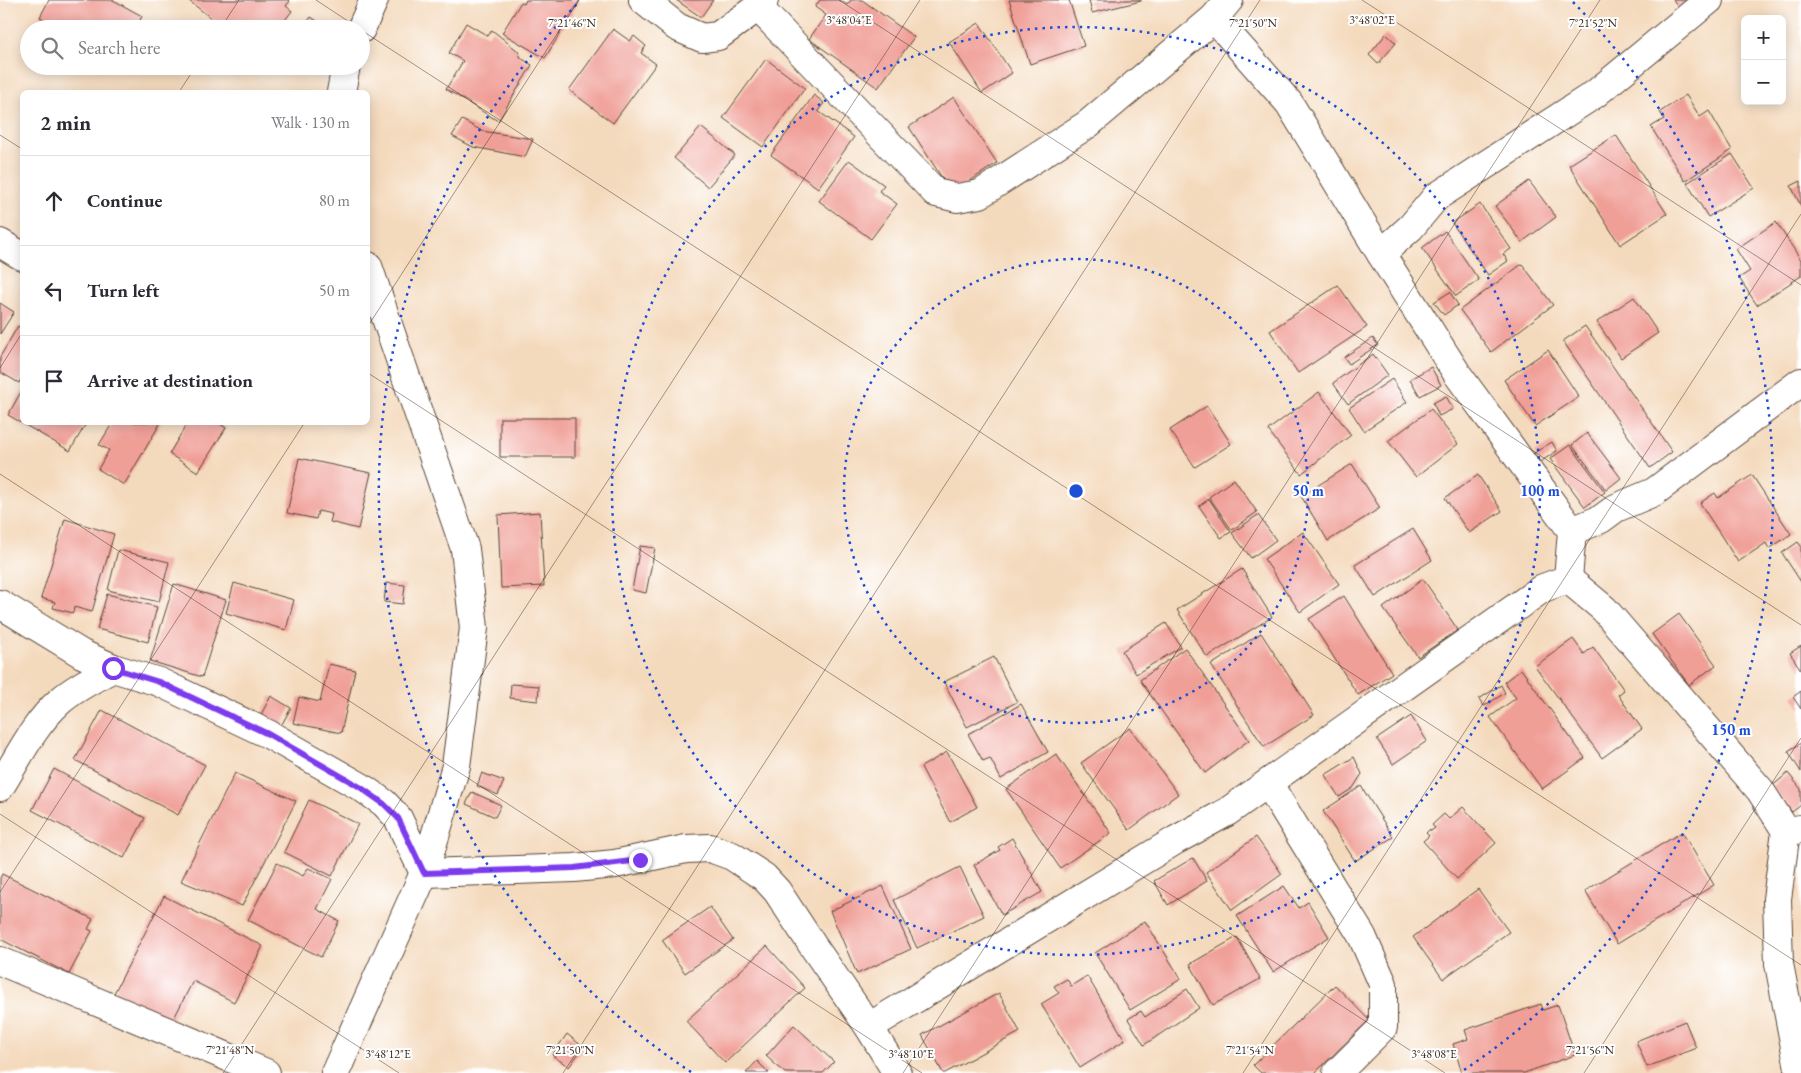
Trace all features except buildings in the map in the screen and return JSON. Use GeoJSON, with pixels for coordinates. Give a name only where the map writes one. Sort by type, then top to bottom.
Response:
{"type":"FeatureCollection","features":[{"type":"Feature","properties":{"kind":"street"},"geometry":{"type":"LineString","coordinates":[[365,20],[374,0]]}},
{"type":"Feature","properties":{"kind":"street"},"geometry":{"type":"LineString","coordinates":[[643,0],[677,28],[702,38],[718,36],[761,3],[936,193],[957,198],[980,194],[1088,124],[1222,9],[1289,103],[1381,254],[1458,375],[1572,530],[1568,579]]}},
{"type":"Feature","properties":{"kind":"street"},"geometry":{"type":"LineString","coordinates":[[1381,254],[1411,227],[1436,197],[1595,94],[1709,0]]}},
{"type":"Feature","properties":{"kind":"street"},"geometry":{"type":"LineString","coordinates":[[341,90],[344,75]]}},
{"type":"Feature","properties":{"kind":"street"},"geometry":{"type":"LineString","coordinates":[[0,244],[20,255]]}},
{"type":"Feature","properties":{"kind":"street"},"geometry":{"type":"LineString","coordinates":[[335,1073],[424,873],[456,766],[474,628],[465,549],[390,333],[376,316],[370,278]]}},
{"type":"Feature","properties":{"kind":"street"},"geometry":{"type":"LineString","coordinates":[[1572,530],[1601,519],[1616,508],[1654,492],[1801,382]]}},
{"type":"Feature","properties":{"kind":"street"},"geometry":{"type":"LineString","coordinates":[[869,1027],[1176,840],[1227,812],[1542,588],[1568,579]]}},
{"type":"Feature","properties":{"kind":"street"},"geometry":{"type":"LineString","coordinates":[[1568,579],[1604,609],[1793,830],[1778,900],[1779,964],[1800,1073]]}},
{"type":"Feature","properties":{"kind":"street"},"geometry":{"type":"LineString","coordinates":[[0,604],[82,654],[113,668],[159,682],[268,734],[360,787],[384,804],[398,818],[424,873]]}},
{"type":"Feature","properties":{"kind":"street"},"geometry":{"type":"LineString","coordinates":[[0,787],[36,730],[60,701],[113,668]]}},
{"type":"Feature","properties":{"kind":"street"},"geometry":{"type":"LineString","coordinates":[[1268,783],[1362,936],[1383,984],[1383,1027],[1337,1073]]}},
{"type":"Feature","properties":{"kind":"street"},"geometry":{"type":"LineString","coordinates":[[424,873],[574,868],[615,864],[694,849],[710,848],[732,856],[764,878],[778,891],[869,1027],[897,1073]]}},
{"type":"Feature","properties":{"kind":"street"},"geometry":{"type":"LineString","coordinates":[[0,961],[266,1073]]}},
{"type":"Feature","properties":{"kind":"route"},"geometry":{"type":"LineString","coordinates":[[113,668],[159,682],[268,734],[360,787],[384,804],[398,818],[424,873],[574,868],[640,860]]}}]}
